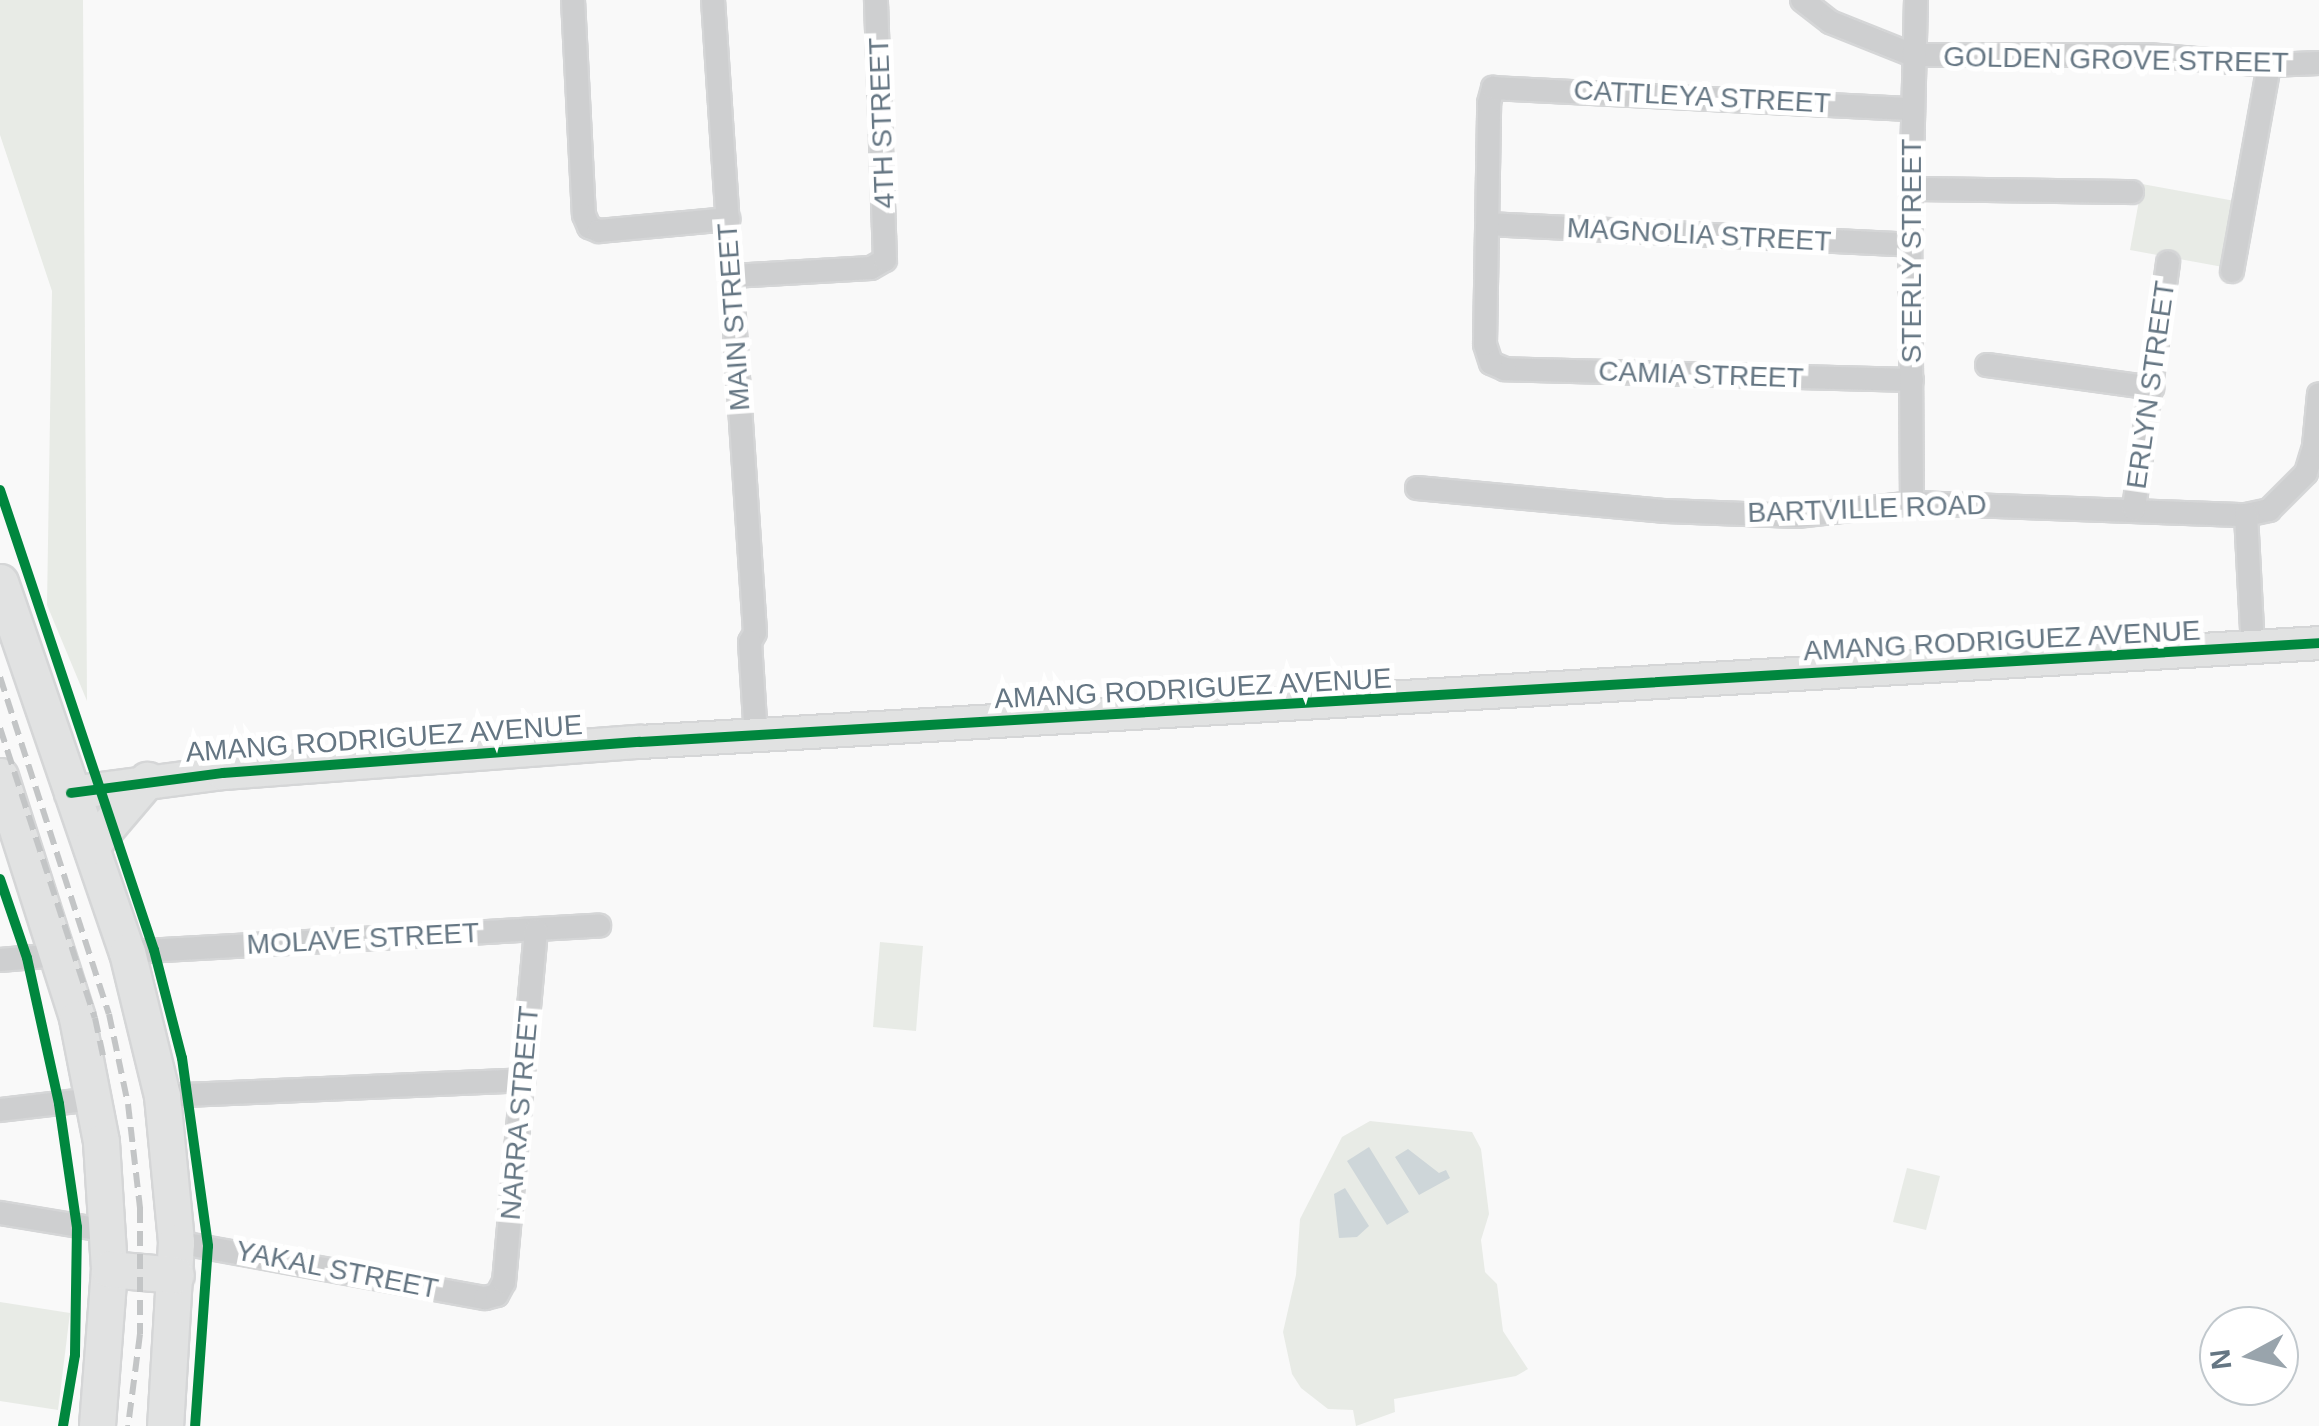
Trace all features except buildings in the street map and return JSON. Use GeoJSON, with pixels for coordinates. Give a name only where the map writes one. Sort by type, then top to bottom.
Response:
{"type":"FeatureCollection","features":[{"type":"Feature","properties":{"kind":"main road"},"geometry":{"type":"LineString","coordinates":[[0,582],[127,952],[162,1096],[176,1258],[166,1426]]}},
{"type":"Feature","properties":{"kind":"main road","name":"AMANG RODRIGUEZ AVENUE"},"geometry":{"type":"LineString","coordinates":[[71,793],[147,780],[640,742],[763,738],[2319,643]]}},
{"type":"Feature","properties":{"kind":"main road"},"geometry":{"type":"LineString","coordinates":[[91,846],[147,780]]}},
{"type":"Feature","properties":{"kind":"main road"},"geometry":{"type":"LineString","coordinates":[[2,788],[77,1018],[93,1099],[109,1231],[97,1426]]}},
{"type":"Feature","properties":{"kind":"main road"},"geometry":{"type":"LineString","coordinates":[[109,1269],[176,1258]]}},
{"type":"Feature","properties":{"kind":"street"},"geometry":{"type":"LineString","coordinates":[[573,0],[584,216],[589,227],[599,232],[728,219]]}},
{"type":"Feature","properties":{"kind":"street","name":"MAIN STREET"},"geometry":{"type":"LineString","coordinates":[[713,0],[755,633],[763,643],[763,738]]}},
{"type":"Feature","properties":{"kind":"street","name":"4TH STREET"},"geometry":{"type":"LineString","coordinates":[[732,276],[871,268],[885,260],[876,0]]}},
{"type":"Feature","properties":{"kind":"street"},"geometry":{"type":"LineString","coordinates":[[1802,0],[1830,22],[1913,56]]}},
{"type":"Feature","properties":{"kind":"street","name":"STERLY STREET"},"geometry":{"type":"LineString","coordinates":[[1912,503],[1910,245],[1916,0]]}},
{"type":"Feature","properties":{"kind":"street","name":"GOLDEN GROVE STREET"},"geometry":{"type":"LineString","coordinates":[[1913,56],[2148,55],[2269,65],[2319,63]]}},
{"type":"Feature","properties":{"kind":"street"},"geometry":{"type":"LineString","coordinates":[[2232,271],[2269,65]]}},
{"type":"Feature","properties":{"kind":"street","name":"CATTLEYA STREET"},"geometry":{"type":"LineString","coordinates":[[1488,224],[1488,103],[1492,88],[1912,109]]}},
{"type":"Feature","properties":{"kind":"street"},"geometry":{"type":"LineString","coordinates":[[1911,189],[2132,192]]}},
{"type":"Feature","properties":{"kind":"street","name":"MAGNOLIA STREET"},"geometry":{"type":"LineString","coordinates":[[1488,224],[1910,245]]}},
{"type":"Feature","properties":{"kind":"street","name":"CAMIA STREET"},"geometry":{"type":"LineString","coordinates":[[1488,224],[1485,344],[1491,363],[1505,368],[1912,380]]}},
{"type":"Feature","properties":{"kind":"street","name":"ERLYN STREET"},"geometry":{"type":"LineString","coordinates":[[2134,508],[2168,262]]}},
{"type":"Feature","properties":{"kind":"street"},"geometry":{"type":"LineString","coordinates":[[1987,365],[2152,388]]}},
{"type":"Feature","properties":{"kind":"street"},"geometry":{"type":"LineString","coordinates":[[2253,648],[2246,515],[2269,510],[2306,473],[2314,446],[2319,394]]}},
{"type":"Feature","properties":{"kind":"street","name":"BARTVILLE ROAD"},"geometry":{"type":"LineString","coordinates":[[1417,488],[1666,511],[1779,515],[1834,514],[1912,503],[2246,515]]}},
{"type":"Feature","properties":{"kind":"street","name":"MOLAVE STREET"},"geometry":{"type":"LineString","coordinates":[[127,952],[599,926]]}},
{"type":"Feature","properties":{"kind":"street","name":"NARRA STREET"},"geometry":{"type":"LineString","coordinates":[[498,1294],[504,1282],[536,930]]}},
{"type":"Feature","properties":{"kind":"street"},"geometry":{"type":"LineString","coordinates":[[0,960],[58,955]]}},
{"type":"Feature","properties":{"kind":"street"},"geometry":{"type":"LineString","coordinates":[[162,1096],[524,1080]]}},
{"type":"Feature","properties":{"kind":"street"},"geometry":{"type":"LineString","coordinates":[[0,1110],[93,1099]]}},
{"type":"Feature","properties":{"kind":"street"},"geometry":{"type":"LineString","coordinates":[[0,1213],[109,1231]]}},
{"type":"Feature","properties":{"kind":"street","name":"YAKAL STREET"},"geometry":{"type":"LineString","coordinates":[[176,1258],[486,1298],[498,1294]]}},
{"type":"Feature","properties":{"kind":"shaded area"},"geometry":{"type":"Polygon","coordinates":[[[0,0],[83,0],[87,701],[47,605],[52,291],[0,135],[0,0]]]}},
{"type":"Feature","properties":{"kind":"shaded area"},"geometry":{"type":"Polygon","coordinates":[[[2142,184],[2235,201],[2223,267],[2130,250],[2142,184]]]}},
{"type":"Feature","properties":{"kind":"shaded area"},"geometry":{"type":"Polygon","coordinates":[[[880,942],[923,946],[916,1031],[873,1027],[880,942]]]}},
{"type":"Feature","properties":{"kind":"shaded area"},"geometry":{"type":"Polygon","coordinates":[[[1370,1121],[1472,1132],[1481,1149],[1489,1214],[1481,1240],[1485,1272],[1497,1284],[1503,1331],[1528,1369],[1516,1376],[1394,1399],[1395,1412],[1356,1426],[1353,1410],[1328,1409],[1301,1388],[1292,1374],[1283,1332],[1296,1275],[1300,1219],[1342,1137],[1370,1121]]]}},
{"type":"Feature","properties":{"kind":"shaded area"},"geometry":{"type":"Polygon","coordinates":[[[1369,1147],[1409,1212],[1387,1225],[1347,1161],[1369,1147]]]}},
{"type":"Feature","properties":{"kind":"shaded area"},"geometry":{"type":"Polygon","coordinates":[[[1408,1149],[1439,1173],[1446,1170],[1450,1178],[1419,1195],[1395,1157],[1408,1149]]]}},
{"type":"Feature","properties":{"kind":"shaded area"},"geometry":{"type":"Polygon","coordinates":[[[1907,1168],[1940,1176],[1926,1230],[1893,1222],[1907,1168]]]}},
{"type":"Feature","properties":{"kind":"shaded area"},"geometry":{"type":"Polygon","coordinates":[[[1345,1188],[1369,1226],[1357,1237],[1339,1238],[1334,1194],[1345,1188]]]}},
{"type":"Feature","properties":{"kind":"shaded area"},"geometry":{"type":"Polygon","coordinates":[[[0,1302],[70,1313],[58,1410],[0,1401],[0,1302]]]}},
{"type":"Feature","properties":{"kind":"railway"},"geometry":{"type":"LineString","coordinates":[[0,677],[109,1014],[128,1104],[140,1208],[140,1334],[128,1426]]}},
{"type":"Feature","properties":{"kind":"railway"},"geometry":{"type":"LineString","coordinates":[[0,728],[95,1018],[103,1057]]}},
{"type":"Feature","properties":{"kind":"cycle path"},"geometry":{"type":"LineString","coordinates":[[0,490],[154,950],[182,1058],[208,1246],[195,1426]]}},
{"type":"Feature","properties":{"kind":"cycle path"},"geometry":{"type":"LineString","coordinates":[[71,793],[223,773],[640,742],[2319,643]]}},
{"type":"Feature","properties":{"kind":"cycle path"},"geometry":{"type":"LineString","coordinates":[[0,879],[27,958],[59,1104],[77,1227],[75,1355],[63,1426]]}}]}
